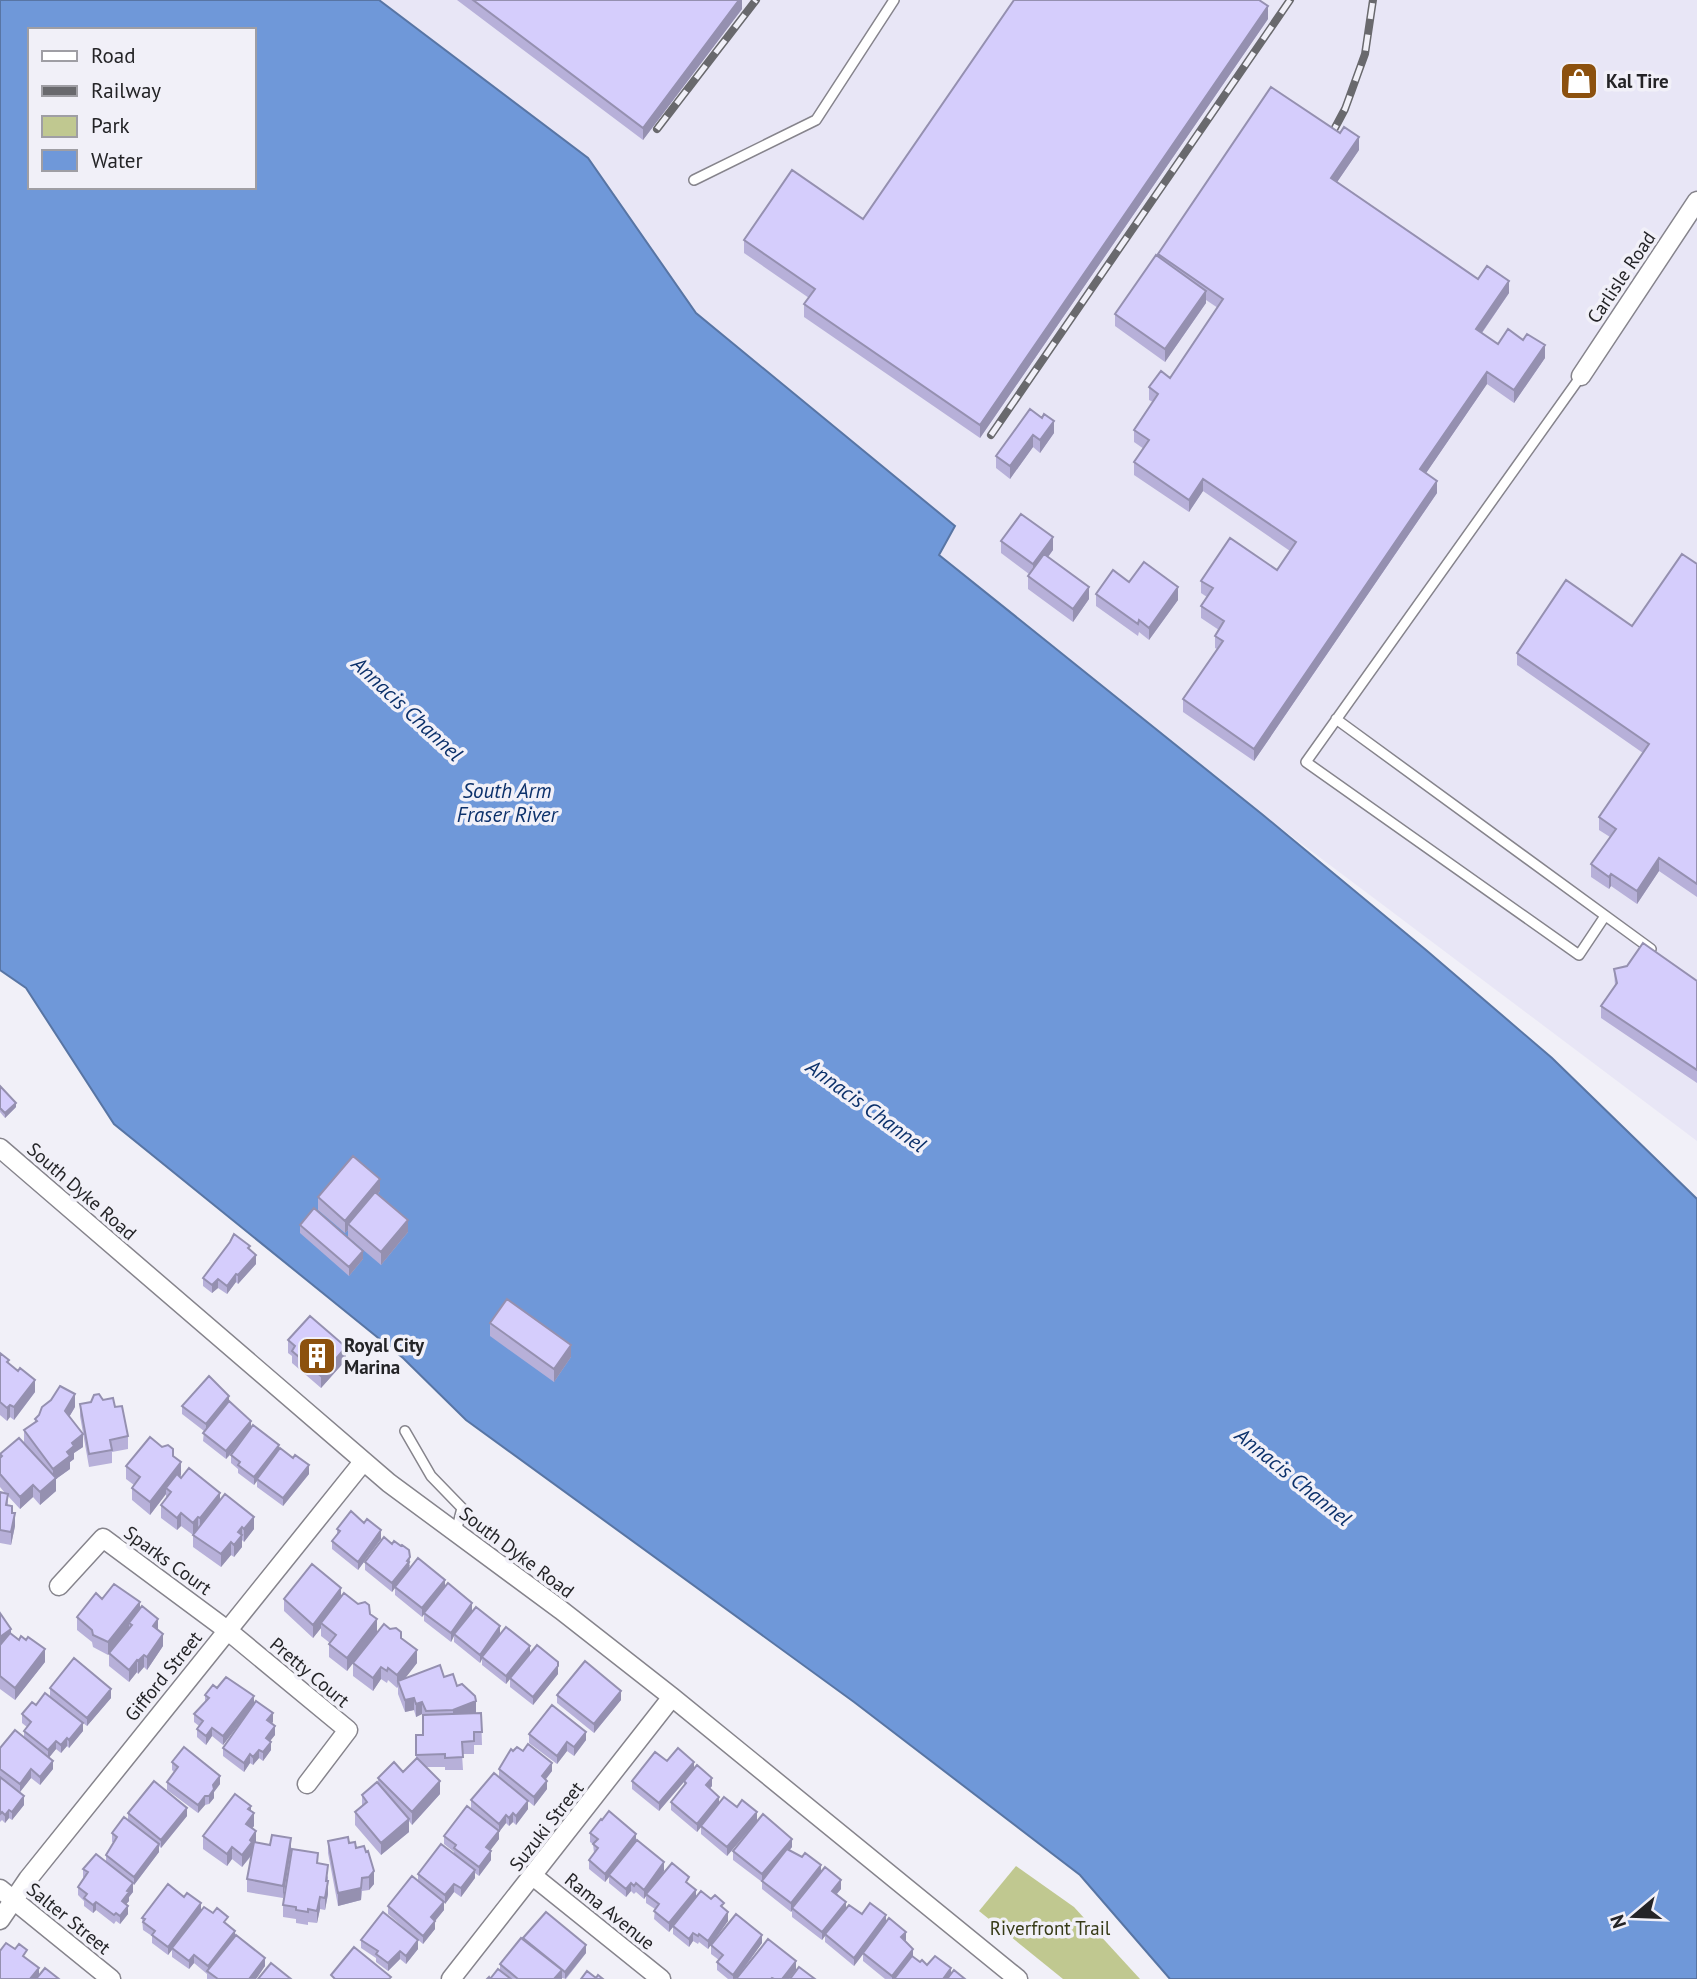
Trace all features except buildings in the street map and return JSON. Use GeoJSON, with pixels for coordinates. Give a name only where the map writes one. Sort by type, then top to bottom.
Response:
{"type":"FeatureCollection","features":[{"type":"Feature","properties":{"kind":"street","name":"Carlisle Road"},"geometry":{"type":"LineString","coordinates":[[1581,376],[1697,201]]}},
{"type":"Feature","properties":{"kind":"street","name":"South Dyke Road"},"geometry":{"type":"LineString","coordinates":[[0,1148],[363,1462],[672,1697],[1018,1979]]}},
{"type":"Feature","properties":{"kind":"street","name":"Gifford Street"},"geometry":{"type":"LineString","coordinates":[[0,1920],[28,1879],[363,1462]]}},
{"type":"Feature","properties":{"kind":"street","name":"Sparks Court"},"geometry":{"type":"LineString","coordinates":[[59,1586],[103,1538],[227,1630]]}},
{"type":"Feature","properties":{"kind":"street","name":"Pretty Court"},"geometry":{"type":"LineString","coordinates":[[227,1630],[348,1730],[307,1784]]}},
{"type":"Feature","properties":{"kind":"street","name":"Suzuki Street"},"geometry":{"type":"LineString","coordinates":[[451,1979],[672,1697]]}},
{"type":"Feature","properties":{"kind":"street","name":"Rama Avenue"},"geometry":{"type":"LineString","coordinates":[[533,1876],[661,1979]]}},
{"type":"Feature","properties":{"kind":"street","name":"Salter Street"},"geometry":{"type":"LineString","coordinates":[[0,1889],[111,1979]]}},
{"type":"Feature","properties":{"kind":"lane"},"geometry":{"type":"LineString","coordinates":[[694,180],[816,120],[894,0]]}},
{"type":"Feature","properties":{"kind":"lane"},"geometry":{"type":"LineString","coordinates":[[1581,376],[1306,762],[1579,955],[1605,916]]}},
{"type":"Feature","properties":{"kind":"lane"},"geometry":{"type":"LineString","coordinates":[[1336,719],[1656,953]]}},
{"type":"Feature","properties":{"kind":"lane"},"geometry":{"type":"LineString","coordinates":[[405,1431],[431,1476],[462,1508],[455,1532]]}},
{"type":"Feature","properties":{"kind":"shaded area"},"geometry":{"type":"Polygon","coordinates":[[[379,0],[1697,0],[1697,1141],[1258,811],[939,555],[955,526],[696,313],[588,158],[379,0]]]}},
{"type":"Feature","properties":{"kind":"green space","name":"Riverfront Trail"},"geometry":{"type":"Polygon","coordinates":[[[1016,1866],[1074,1907],[1140,1979],[1063,1979],[979,1911],[1016,1866]]]}},
{"type":"Feature","properties":{"kind":"water","name":"South Arm Fraser River"},"geometry":{"type":"Polygon","coordinates":[[[0,0],[379,0],[588,158],[696,313],[955,526],[939,555],[1263,815],[1426,950],[1552,1058],[1697,1199],[1697,1979],[1170,1979],[1080,1875],[854,1702],[466,1420],[403,1358],[114,1124],[26,988],[0,970],[0,0]]]}},
{"type":"Feature","properties":{"kind":"railway"},"geometry":{"type":"LineString","coordinates":[[657,129],[756,0]]}},
{"type":"Feature","properties":{"kind":"railway"},"geometry":{"type":"LineString","coordinates":[[991,435],[1290,0]]}},
{"type":"Feature","properties":{"kind":"railway"},"geometry":{"type":"LineString","coordinates":[[1329,139],[1345,109],[1365,54],[1373,0]]}},
{"type":"Feature","properties":{"kind":"place","name":"Kal Tire"},"geometry":{"type":"Point","coordinates":[1579,81]}},
{"type":"Feature","properties":{"kind":"place","name":"Royal City Marina"},"geometry":{"type":"Point","coordinates":[317,1356]}},
{"type":"Feature","properties":{"kind":"water label","name":"Annacis Channel"},"geometry":{"type":"Point","coordinates":[407,709]}},
{"type":"Feature","properties":{"kind":"water label","name":"Annacis Channel"},"geometry":{"type":"Point","coordinates":[866,1106]}},
{"type":"Feature","properties":{"kind":"water label","name":"Annacis Channel"},"geometry":{"type":"Point","coordinates":[1293,1477]}}]}
